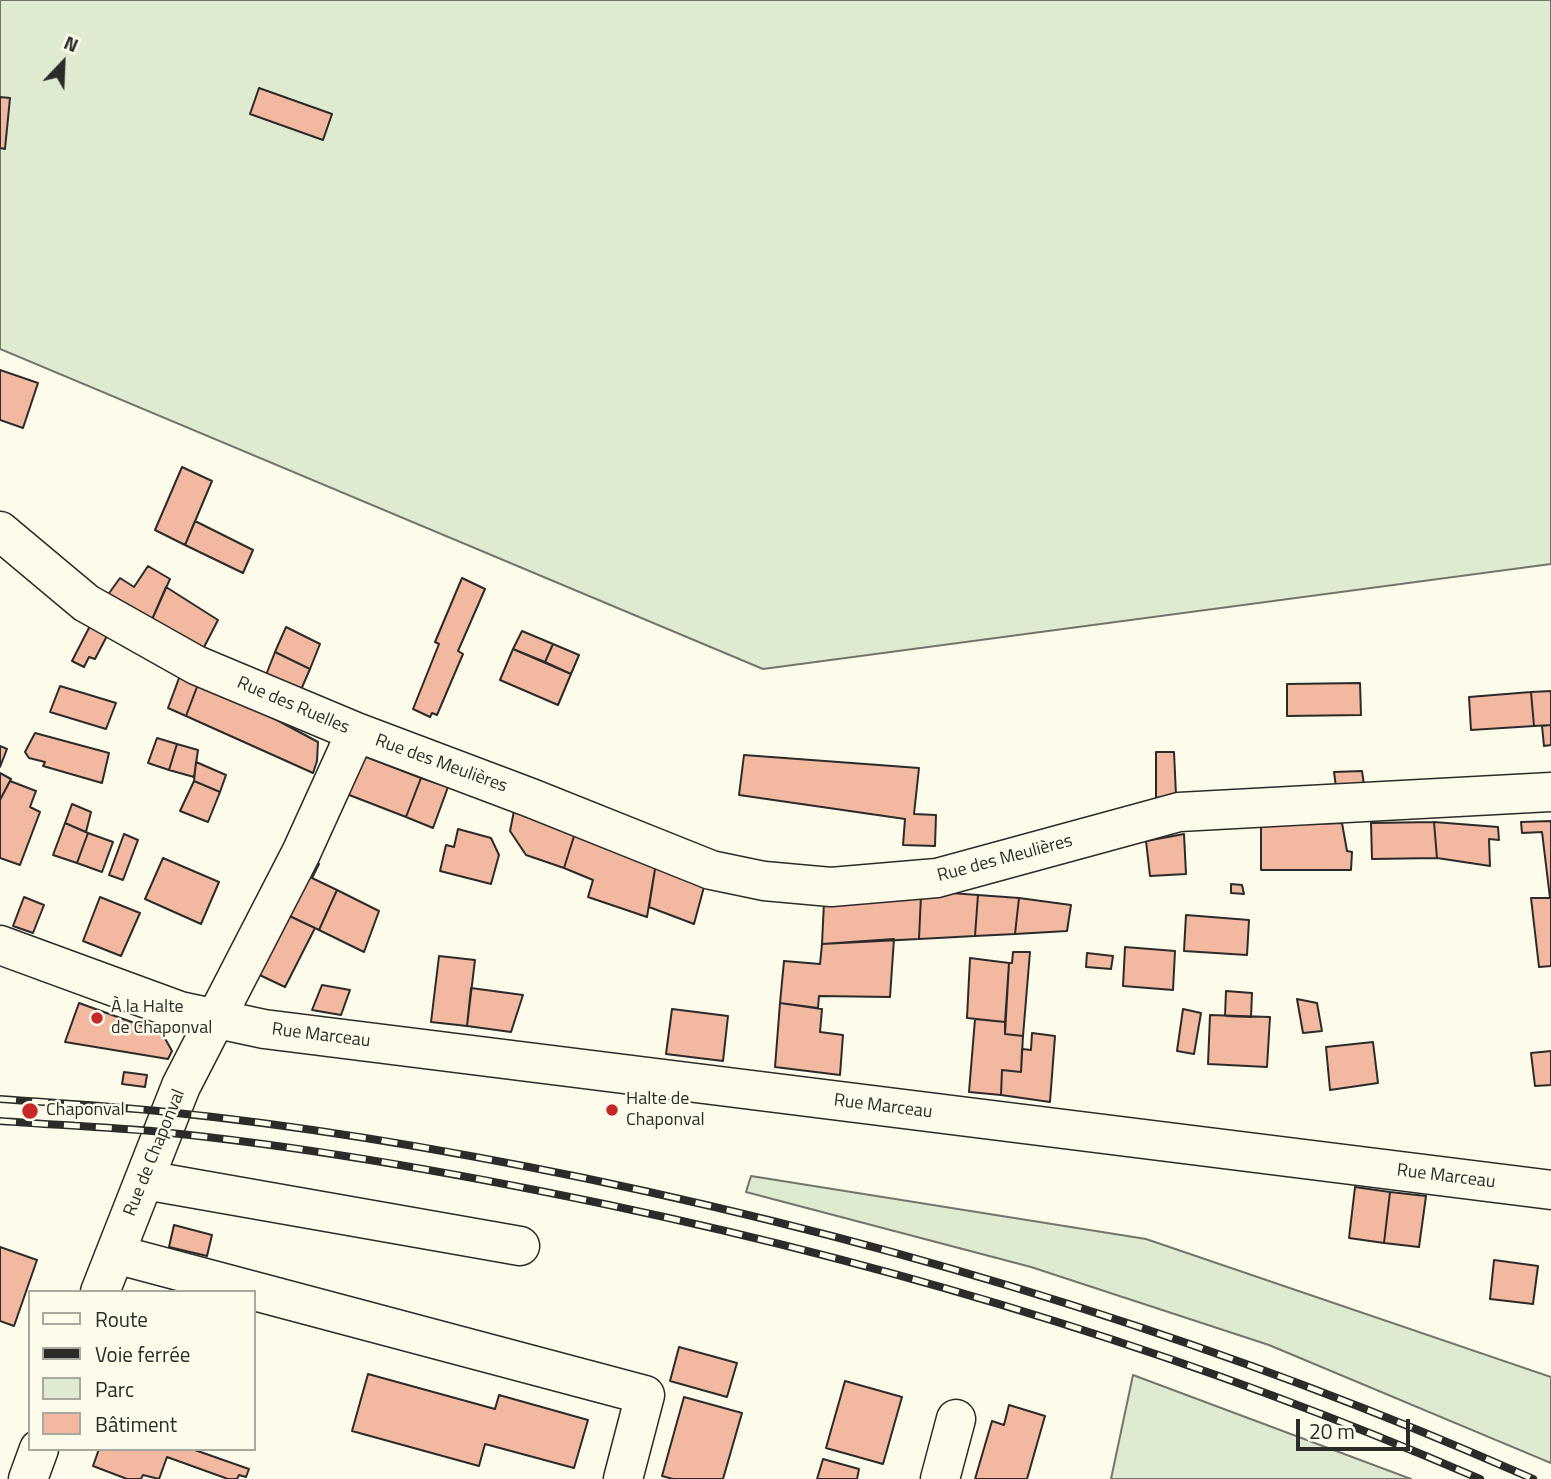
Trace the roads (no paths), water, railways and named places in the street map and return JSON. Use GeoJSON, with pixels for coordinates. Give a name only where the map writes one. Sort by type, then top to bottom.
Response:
{"type":"FeatureCollection","features":[{"type":"Feature","properties":{"kind":"street","name":"Rue des Ruelles"},"geometry":{"type":"LineString","coordinates":[[0,531],[86,603],[185,659],[356,732],[301,852],[217,1018]]}},
{"type":"Feature","properties":{"kind":"street","name":"Rue des Meulières"},"geometry":{"type":"LineString","coordinates":[[356,732],[711,870],[764,881],[831,887],[937,878],[1179,812],[1551,792]]}},
{"type":"Feature","properties":{"kind":"street","name":"Rue Marceau"},"geometry":{"type":"LineString","coordinates":[[0,945],[180,1011],[264,1029],[1551,1190]]}},
{"type":"Feature","properties":{"kind":"street","name":"Rue de Chaponval"},"geometry":{"type":"LineString","coordinates":[[101,1290],[178,1095],[217,1018]]}},
{"type":"Feature","properties":{"kind":"street"},"geometry":{"type":"LineString","coordinates":[[145,1180],[520,1246]]}},
{"type":"Feature","properties":{"kind":"street"},"geometry":{"type":"LineString","coordinates":[[115,1254],[250,1290]]}},
{"type":"Feature","properties":{"kind":"street"},"geometry":{"type":"LineString","coordinates":[[256,1292],[645,1395],[623,1479]]}},
{"type":"Feature","properties":{"kind":"street"},"geometry":{"type":"LineString","coordinates":[[940,1479],[957,1419]]}},
{"type":"Feature","properties":{"kind":"street"},"geometry":{"type":"LineString","coordinates":[[28,1479],[38,1451]]}},
{"type":"Feature","properties":{"kind":"street"},"geometry":{"type":"LineString","coordinates":[[0,1474],[13,1479]]}},
{"type":"Feature","properties":{"kind":"railway"},"geometry":{"type":"LineString","coordinates":[[0,1099],[104,1106],[272,1124],[481,1158],[706,1205],[947,1268],[1185,1342],[1418,1430],[1533,1479]]}},
{"type":"Feature","properties":{"kind":"railway"},"geometry":{"type":"LineString","coordinates":[[0,1121],[161,1132],[386,1162],[609,1205],[721,1230],[942,1287],[1159,1355],[1374,1435],[1480,1479]]}},
{"type":"Feature","properties":{"kind":"place","name":"À la Halte de Chaponval"},"geometry":{"type":"Point","coordinates":[97,1018]}},
{"type":"Feature","properties":{"kind":"place","name":"Halte de Chaponval"},"geometry":{"type":"Point","coordinates":[612,1110]}},
{"type":"Feature","properties":{"kind":"place","name":"Chaponval"},"geometry":{"type":"Point","coordinates":[30,1111]}}]}
